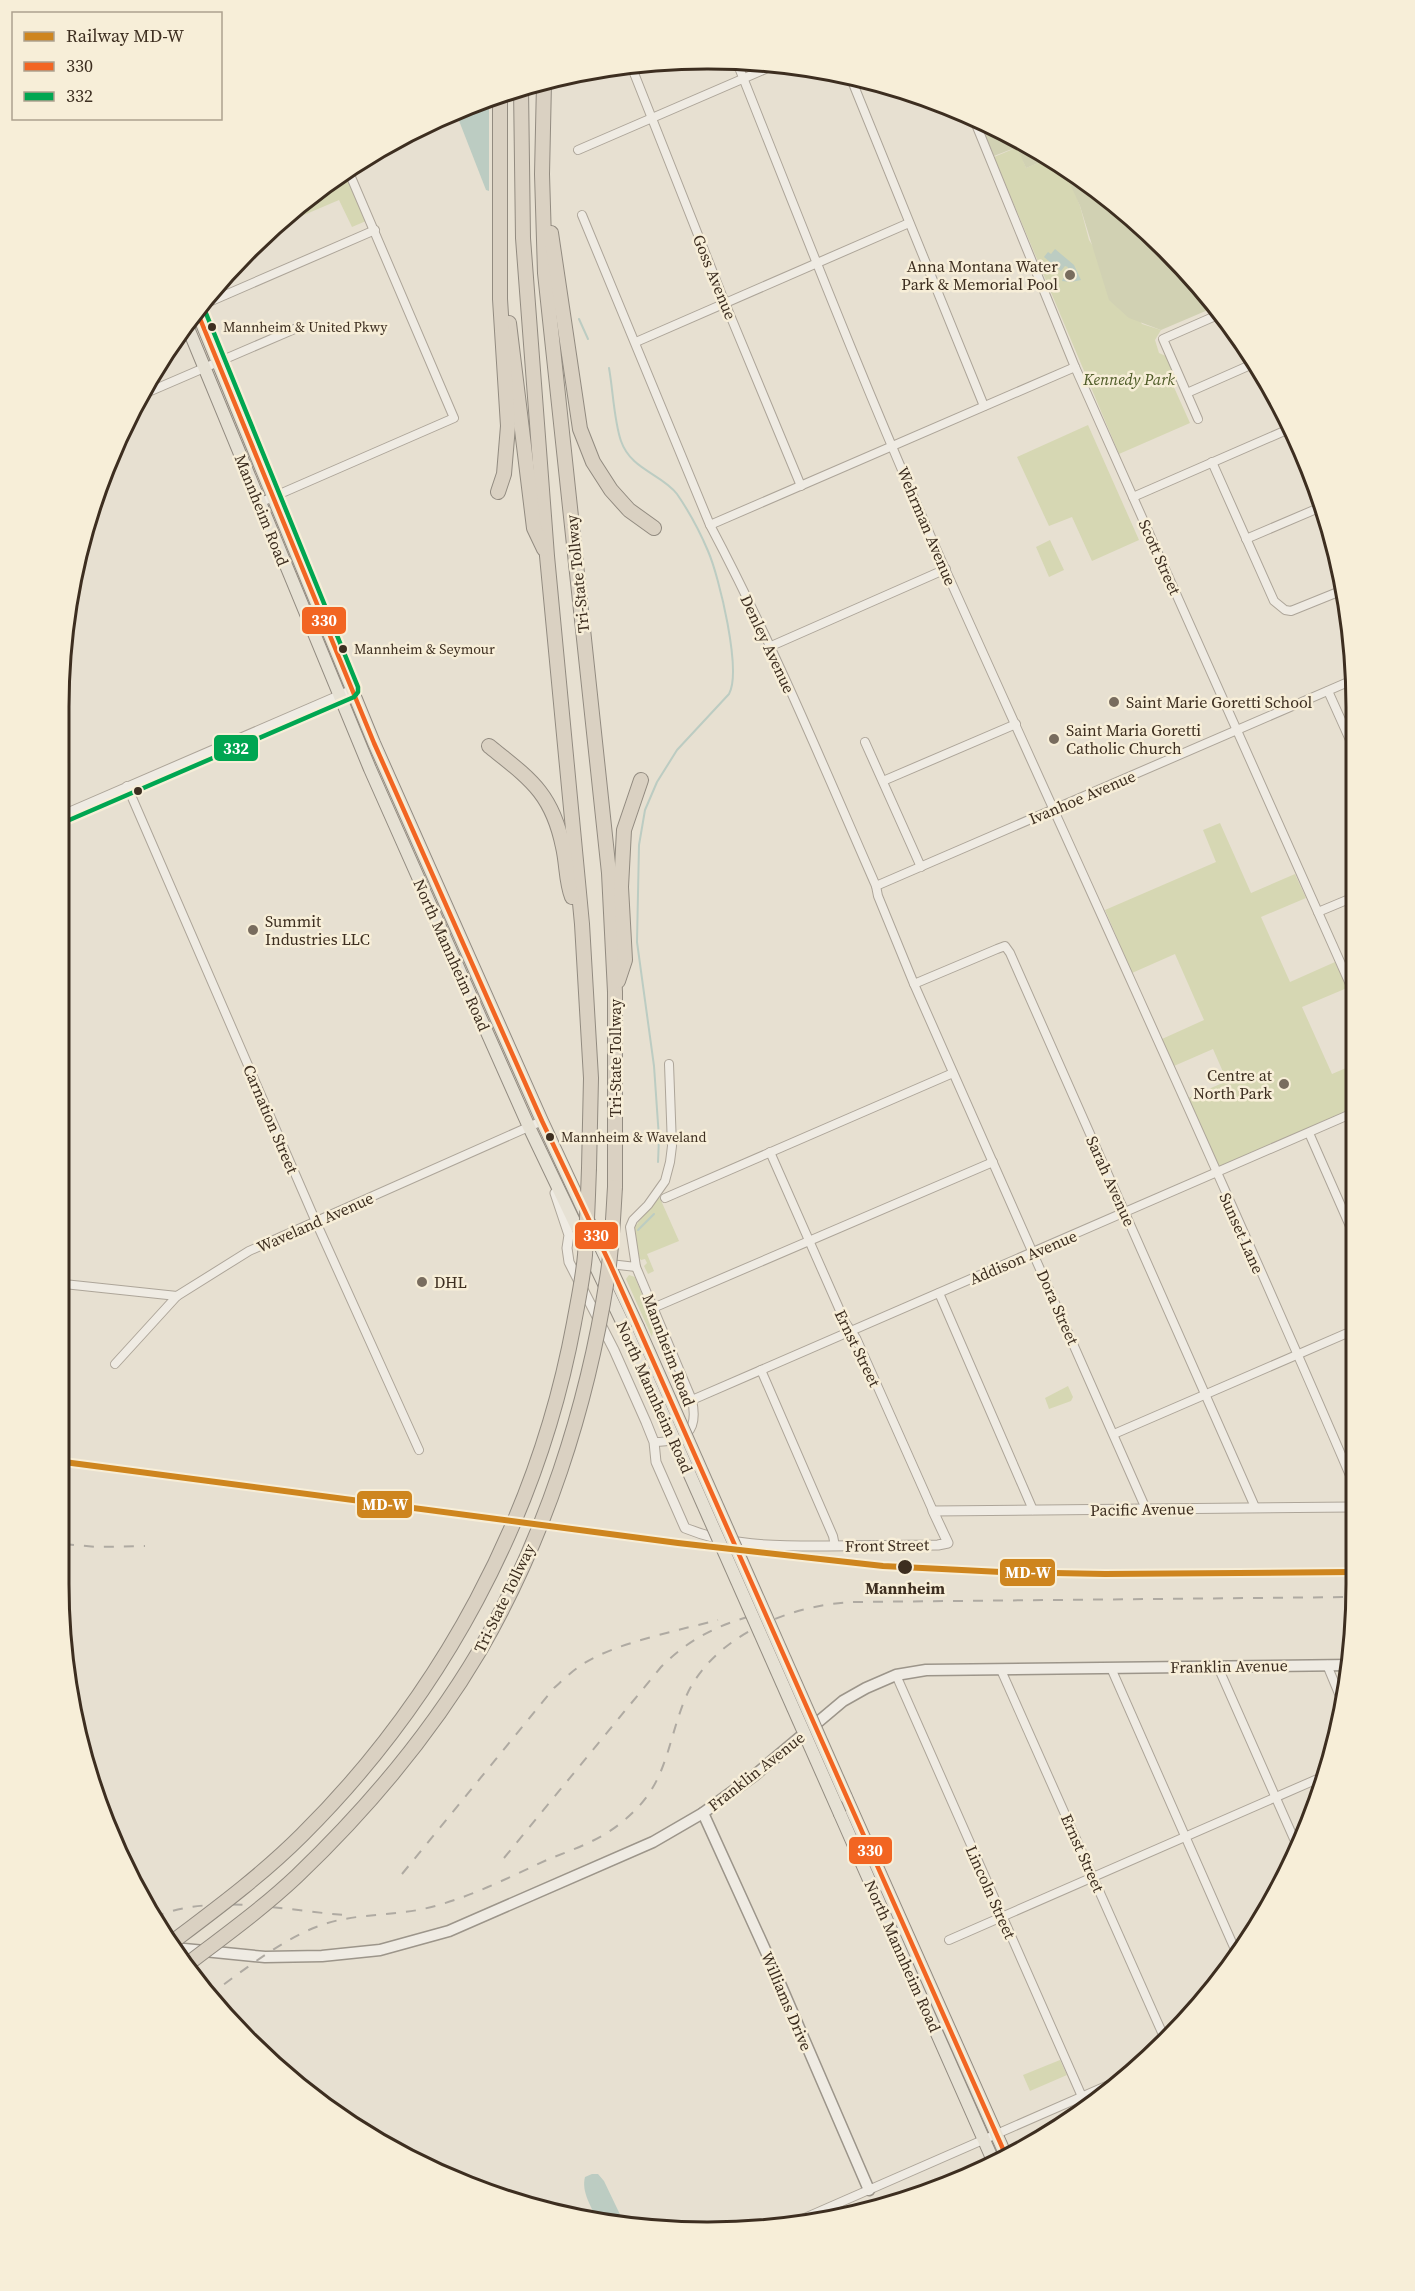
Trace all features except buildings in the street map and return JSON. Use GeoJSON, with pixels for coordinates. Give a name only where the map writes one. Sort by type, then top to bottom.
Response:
{"type":"FeatureCollection","features":[{"type":"Feature","properties":{"kind":"highway","name":"Tri-State Tollway"},"geometry":{"type":"LineString","coordinates":[[193,1960],[244,1922],[296,1876],[358,1813],[402,1761],[440,1710],[479,1650],[512,1589],[549,1504],[576,1422],[598,1333],[608,1277],[615,1187],[615,992],[609,873],[546,273],[542,174],[544,91]]}},
{"type":"Feature","properties":{"kind":"highway","name":"Tri-State Tollway"},"geometry":{"type":"LineString","coordinates":[[177,1938],[302,1835],[350,1783],[404,1717],[455,1640],[512,1530],[556,1401],[569,1350],[585,1257],[591,1078],[582,924],[547,556],[523,238],[521,97]]}},
{"type":"Feature","properties":{"kind":"highway"},"geometry":{"type":"LineString","coordinates":[[498,492],[504,474],[508,426],[500,299],[500,104]]}},
{"type":"Feature","properties":{"kind":"highway"},"geometry":{"type":"LineString","coordinates":[[542,174],[580,429],[593,462],[611,490],[630,510],[654,528]]}},
{"type":"Feature","properties":{"kind":"highway"},"geometry":{"type":"LineString","coordinates":[[501,246],[534,528],[547,556]]}},
{"type":"Feature","properties":{"kind":"highway"},"geometry":{"type":"LineString","coordinates":[[489,746],[532,783],[549,802],[563,847],[571,893],[582,924]]}},
{"type":"Feature","properties":{"kind":"highway"},"geometry":{"type":"LineString","coordinates":[[615,992],[625,960],[621,887],[624,830],[641,780]]}},
{"type":"Feature","properties":{"kind":"main road","name":"Mannheim Road"},"geometry":{"type":"LineString","coordinates":[[200,320],[351,690]]}},
{"type":"Feature","properties":{"kind":"main road","name":"Mannheim Road"},"geometry":{"type":"LineString","coordinates":[[190,334],[339,696]]}},
{"type":"Feature","properties":{"kind":"main road","name":"North Mannheim Road"},"geometry":{"type":"LineString","coordinates":[[351,690],[542,1121],[638,1326],[1003,2149]]}},
{"type":"Feature","properties":{"kind":"main road","name":"North Mannheim Road"},"geometry":{"type":"LineString","coordinates":[[339,696],[529,1127],[625,1328],[991,2156]]}},
{"type":"Feature","properties":{"kind":"main road","name":"Franklin Avenue"},"geometry":{"type":"LineString","coordinates":[[185,1949],[265,1957],[322,1956],[380,1950],[429,1938],[652,1842],[703,1813],[754,1775],[843,1701],[896,1675],[926,1670],[1341,1665]]}},
{"type":"Feature","properties":{"kind":"main road","name":"Williams Drive"},"geometry":{"type":"LineString","coordinates":[[703,1813],[772,1965],[869,2190]]}},
{"type":"Feature","properties":{"kind":"street","name":"Wehrman Avenue"},"geometry":{"type":"LineString","coordinates":[[740,70],[945,569],[1134,985]]}},
{"type":"Feature","properties":{"kind":"street"},"geometry":{"type":"LineString","coordinates":[[578,150],[761,71]]}},
{"type":"Feature","properties":{"kind":"street","name":"Goss Avenue"},"geometry":{"type":"LineString","coordinates":[[634,73],[725,303],[801,486]]}},
{"type":"Feature","properties":{"kind":"street"},"geometry":{"type":"LineString","coordinates":[[854,86],[984,406]]}},
{"type":"Feature","properties":{"kind":"street","name":"Scott Street"},"geometry":{"type":"LineString","coordinates":[[978,130],[1075,367],[1346,975]]}},
{"type":"Feature","properties":{"kind":"street"},"geometry":{"type":"LineString","coordinates":[[259,503],[454,418],[352,178]]}},
{"type":"Feature","properties":{"kind":"street","name":"Denley Avenue"},"geometry":{"type":"LineString","coordinates":[[582,215],[710,525],[769,647],[876,886],[914,984],[953,1073]]}},
{"type":"Feature","properties":{"kind":"street"},"geometry":{"type":"LineString","coordinates":[[636,342],[909,223]]}},
{"type":"Feature","properties":{"kind":"street"},"geometry":{"type":"LineString","coordinates":[[218,298],[375,230]]}},
{"type":"Feature","properties":{"kind":"street"},"geometry":{"type":"LineString","coordinates":[[1198,419],[1163,339],[1213,317]]}},
{"type":"Feature","properties":{"kind":"street"},"geometry":{"type":"LineString","coordinates":[[154,389],[297,328]]}},
{"type":"Feature","properties":{"kind":"street"},"geometry":{"type":"LineString","coordinates":[[710,525],[1075,367]]}},
{"type":"Feature","properties":{"kind":"street"},"geometry":{"type":"LineString","coordinates":[[1186,393],[1247,367]]}},
{"type":"Feature","properties":{"kind":"street"},"geometry":{"type":"LineString","coordinates":[[1133,497],[1283,432]]}},
{"type":"Feature","properties":{"kind":"street"},"geometry":{"type":"LineString","coordinates":[[1212,462],[1274,601],[1285,610],[1291,611],[1336,593]]}},
{"type":"Feature","properties":{"kind":"street"},"geometry":{"type":"LineString","coordinates":[[1246,539],[1314,510]]}},
{"type":"Feature","properties":{"kind":"street"},"geometry":{"type":"LineString","coordinates":[[769,647],[945,569]]}},
{"type":"Feature","properties":{"kind":"street","name":"Ivanhoe Avenue"},"geometry":{"type":"LineString","coordinates":[[876,886],[1345,683]]}},
{"type":"Feature","properties":{"kind":"street"},"geometry":{"type":"LineString","coordinates":[[69,812],[351,690]]}},
{"type":"Feature","properties":{"kind":"street"},"geometry":{"type":"LineString","coordinates":[[1328,691],[1346,730]]}},
{"type":"Feature","properties":{"kind":"street"},"geometry":{"type":"LineString","coordinates":[[883,781],[1016,724]]}},
{"type":"Feature","properties":{"kind":"street"},"geometry":{"type":"LineString","coordinates":[[865,742],[921,867]]}},
{"type":"Feature","properties":{"kind":"street","name":"Carnation Street"},"geometry":{"type":"LineString","coordinates":[[127,786],[316,1222],[419,1450]]}},
{"type":"Feature","properties":{"kind":"street"},"geometry":{"type":"LineString","coordinates":[[1318,912],[1346,900]]}},
{"type":"Feature","properties":{"kind":"street","name":"Sarah Avenue"},"geometry":{"type":"LineString","coordinates":[[914,984],[1005,946],[1010,953],[1255,1507]]}},
{"type":"Feature","properties":{"kind":"street","name":"Sunset Lane"},"geometry":{"type":"LineString","coordinates":[[1134,985],[1346,1467]]}},
{"type":"Feature","properties":{"kind":"street","name":"Mannheim Road"},"geometry":{"type":"LineString","coordinates":[[654,1442],[672,1442],[690,1432],[694,1423],[692,1400],[636,1267],[630,1227],[633,1220],[648,1205],[665,1181],[670,1161],[672,1146],[669,1064]]}},
{"type":"Feature","properties":{"kind":"street"},"geometry":{"type":"LineString","coordinates":[[665,1198],[953,1073]]}},
{"type":"Feature","properties":{"kind":"street","name":"Dora Street"},"geometry":{"type":"LineString","coordinates":[[953,1073],[1146,1509]]}},
{"type":"Feature","properties":{"kind":"street","name":"Addison Avenue"},"geometry":{"type":"LineString","coordinates":[[692,1400],[1346,1116]]}},
{"type":"Feature","properties":{"kind":"street","name":"Waveland Avenue"},"geometry":{"type":"LineString","coordinates":[[115,1364],[177,1296],[249,1251],[542,1121]]}},
{"type":"Feature","properties":{"kind":"street"},"geometry":{"type":"LineString","coordinates":[[1309,1133],[1346,1217]]}},
{"type":"Feature","properties":{"kind":"street","name":"Ernst Street"},"geometry":{"type":"LineString","coordinates":[[770,1152],[845,1322],[948,1543]]}},
{"type":"Feature","properties":{"kind":"street"},"geometry":{"type":"LineString","coordinates":[[544,1159],[569,1235],[567,1248],[569,1262],[614,1350],[654,1442]]}},
{"type":"Feature","properties":{"kind":"street"},"geometry":{"type":"LineString","coordinates":[[653,1308],[993,1161]]}},
{"type":"Feature","properties":{"kind":"street"},"geometry":{"type":"LineString","coordinates":[[569,1262],[573,1246],[583,1239]]}},
{"type":"Feature","properties":{"kind":"street"},"geometry":{"type":"LineString","coordinates":[[610,1264],[636,1267]]}},
{"type":"Feature","properties":{"kind":"street"},"geometry":{"type":"LineString","coordinates":[[69,1285],[177,1296]]}},
{"type":"Feature","properties":{"kind":"street"},"geometry":{"type":"LineString","coordinates":[[939,1293],[1033,1510]]}},
{"type":"Feature","properties":{"kind":"street"},"geometry":{"type":"LineString","coordinates":[[1114,1434],[1346,1334]]}},
{"type":"Feature","properties":{"kind":"street"},"geometry":{"type":"LineString","coordinates":[[761,1370],[829,1526],[835,1546]]}},
{"type":"Feature","properties":{"kind":"street","name":"Front Street"},"geometry":{"type":"LineString","coordinates":[[654,1442],[656,1462],[685,1528],[708,1537],[747,1544],[835,1546],[948,1543]]}},
{"type":"Feature","properties":{"kind":"street","name":"Pacific Avenue"},"geometry":{"type":"LineString","coordinates":[[933,1511],[1346,1507]]}},
{"type":"Feature","properties":{"kind":"street"},"geometry":{"type":"LineString","coordinates":[[1327,1665],[1337,1689]]}},
{"type":"Feature","properties":{"kind":"street"},"geometry":{"type":"LineString","coordinates":[[1218,1666],[1293,1837]]}},
{"type":"Feature","properties":{"kind":"street"},"geometry":{"type":"LineString","coordinates":[[1111,1668],[1233,1945]]}},
{"type":"Feature","properties":{"kind":"street","name":"Ernst Street"},"geometry":{"type":"LineString","coordinates":[[1001,1670],[1162,2032]]}},
{"type":"Feature","properties":{"kind":"street","name":"Lincoln Street"},"geometry":{"type":"LineString","coordinates":[[896,1675],[1082,2097]]}},
{"type":"Feature","properties":{"kind":"street"},"geometry":{"type":"LineString","coordinates":[[949,1941],[1314,1781]]}},
{"type":"Feature","properties":{"kind":"street"},"geometry":{"type":"LineString","coordinates":[[819,2212],[1093,2092]]}},
{"type":"Feature","properties":{"kind":"green space"},"geometry":{"type":"Polygon","coordinates":[[[984,132],[1014,148],[994,156],[984,132]]]}},
{"type":"Feature","properties":{"kind":"green space","name":"Kennedy Park"},"geometry":{"type":"Polygon","coordinates":[[[1015,148],[1020,151],[1026,168],[1039,163],[1071,184],[1089,240],[1142,324],[1161,330],[1155,340],[1159,353],[1168,357],[1174,370],[1168,374],[1190,423],[1119,454],[994,157],[1015,148]]]}},
{"type":"Feature","properties":{"kind":"green space"},"geometry":{"type":"Polygon","coordinates":[[[1018,150],[1039,163],[1026,168],[1018,150]]]}},
{"type":"Feature","properties":{"kind":"green space"},"geometry":{"type":"Polygon","coordinates":[[[348,180],[366,221],[352,227],[339,200],[299,217],[348,180]]]}},
{"type":"Feature","properties":{"kind":"green space"},"geometry":{"type":"Polygon","coordinates":[[[1069,182],[1128,227],[1159,256],[1207,310],[1161,330],[1129,318],[1109,300],[1080,206],[1069,182]]]}},
{"type":"Feature","properties":{"kind":"green space"},"geometry":{"type":"Polygon","coordinates":[[[1088,425],[1139,540],[1092,561],[1072,517],[1049,526],[1017,457],[1088,425]]]}},
{"type":"Feature","properties":{"kind":"green space"},"geometry":{"type":"Polygon","coordinates":[[[1050,540],[1064,570],[1049,577],[1036,547],[1050,540]]]}},
{"type":"Feature","properties":{"kind":"green space"},"geometry":{"type":"Polygon","coordinates":[[[1220,823],[1251,893],[1295,874],[1306,898],[1261,917],[1290,982],[1335,962],[1346,986],[1346,988],[1302,1007],[1332,1074],[1346,1068],[1346,1112],[1218,1168],[1188,1098],[1227,1081],[1213,1049],[1174,1066],[1162,1039],[1204,1020],[1175,954],[1132,973],[1105,910],[1216,862],[1203,830],[1220,823]]]}},
{"type":"Feature","properties":{"kind":"green space"},"geometry":{"type":"Polygon","coordinates":[[[659,1196],[679,1241],[647,1254],[654,1271],[648,1274],[644,1266],[647,1263],[645,1259],[641,1260],[637,1255],[633,1229],[659,1196]]]}},
{"type":"Feature","properties":{"kind":"green space"},"geometry":{"type":"Polygon","coordinates":[[[629,1275],[635,1277],[654,1324],[652,1337],[626,1279],[629,1275]]]}},
{"type":"Feature","properties":{"kind":"green space"},"geometry":{"type":"Polygon","coordinates":[[[1068,1386],[1073,1397],[1071,1401],[1049,1409],[1045,1398],[1068,1386]]]}},
{"type":"Feature","properties":{"kind":"green space"},"geometry":{"type":"Polygon","coordinates":[[[1060,2060],[1067,2075],[1030,2091],[1023,2075],[1060,2060]]]}},
{"type":"Feature","properties":{"kind":"shaded area"},"geometry":{"type":"Polygon","coordinates":[[[489,108],[489,191],[486,190],[459,120],[489,108]]]}},
{"type":"Feature","properties":{"kind":"shaded area"},"geometry":{"type":"Polygon","coordinates":[[[1055,249],[1074,265],[1081,280],[1062,281],[1068,267],[1065,266],[1061,271],[1044,257],[1055,249]]]}},
{"type":"Feature","properties":{"kind":"shaded area"},"geometry":{"type":"Polygon","coordinates":[[[598,2174],[604,2181],[621,2216],[594,2212],[584,2188],[585,2177],[598,2174]]]}},
{"type":"Feature","properties":{"kind":"waterway"},"geometry":{"type":"LineString","coordinates":[[579,319],[588,339]]}},
{"type":"Feature","properties":{"kind":"waterway"},"geometry":{"type":"LineString","coordinates":[[609,368],[617,424],[626,451],[639,465],[671,487],[677,494],[694,521],[708,551],[728,623],[733,665],[729,694],[677,750],[657,782],[645,810],[639,845],[637,942],[654,1066],[659,1138],[658,1162]]}},
{"type":"Feature","properties":{"kind":"waterway"},"geometry":{"type":"LineString","coordinates":[[638,1230],[654,1214]]}},
{"type":"Feature","properties":{"kind":"railway"},"geometry":{"type":"LineString","coordinates":[[69,1544],[96,1547],[145,1546]]}},
{"type":"Feature","properties":{"kind":"railway"},"geometry":{"type":"LineString","coordinates":[[216,1990],[262,1957],[291,1939],[319,1926],[355,1917],[418,1910],[452,1901],[605,1834],[637,1809],[648,1796],[662,1768],[683,1704],[695,1681],[711,1661],[730,1644],[753,1629],[777,1618],[802,1610],[853,1602],[1346,1597]]}},
{"type":"Feature","properties":{"kind":"railway"},"geometry":{"type":"LineString","coordinates":[[504,1858],[661,1667],[686,1646],[711,1631],[769,1611]]}},
{"type":"Feature","properties":{"kind":"railway"},"geometry":{"type":"LineString","coordinates":[[402,1874],[554,1688],[571,1673],[596,1656],[612,1650],[718,1620]]}},
{"type":"Feature","properties":{"kind":"railway"},"geometry":{"type":"LineString","coordinates":[[162,1914],[200,1906],[248,1905],[344,1915]]}},
{"type":"Feature","properties":{"kind":"rail line","name":"MD-W"},"geometry":{"type":"LineString","coordinates":[[69,1463],[678,1543],[883,1566],[1105,1574],[1346,1572]]}},
{"type":"Feature","properties":{"kind":"transit line","name":"332"},"geometry":{"type":"LineString","coordinates":[[69,820],[354,697],[358,692],[358,687],[206,313]]}},
{"type":"Feature","properties":{"kind":"transit line","name":"330"},"geometry":{"type":"LineString","coordinates":[[200,320],[374,743],[542,1121],[610,1264],[1003,2149]]}},
{"type":"Feature","properties":{"kind":"place","name":"Anna Montana Water Park & Memorial Pool"},"geometry":{"type":"Point","coordinates":[1070,275]}},
{"type":"Feature","properties":{"kind":"place","name":"Mannheim & United Pkwy"},"geometry":{"type":"Point","coordinates":[212,327]}},
{"type":"Feature","properties":{"kind":"place","name":"Mannheim & Seymour"},"geometry":{"type":"Point","coordinates":[343,649]}},
{"type":"Feature","properties":{"kind":"place","name":"Saint Marie Goretti School"},"geometry":{"type":"Point","coordinates":[1114,702]}},
{"type":"Feature","properties":{"kind":"place","name":"Saint Maria Goretti Catholic Church"},"geometry":{"type":"Point","coordinates":[1054,739]}},
{"type":"Feature","properties":{"kind":"place","name":"Summit Industries LLC"},"geometry":{"type":"Point","coordinates":[253,930]}},
{"type":"Feature","properties":{"kind":"place","name":"Centre at North Park"},"geometry":{"type":"Point","coordinates":[1284,1084]}},
{"type":"Feature","properties":{"kind":"place","name":"Mannheim & Waveland"},"geometry":{"type":"Point","coordinates":[550,1137]}},
{"type":"Feature","properties":{"kind":"place","name":"DHL"},"geometry":{"type":"Point","coordinates":[422,1282]}},
{"type":"Feature","properties":{"kind":"place","name":"Mannheim"},"geometry":{"type":"Point","coordinates":[905,1567]}}]}
